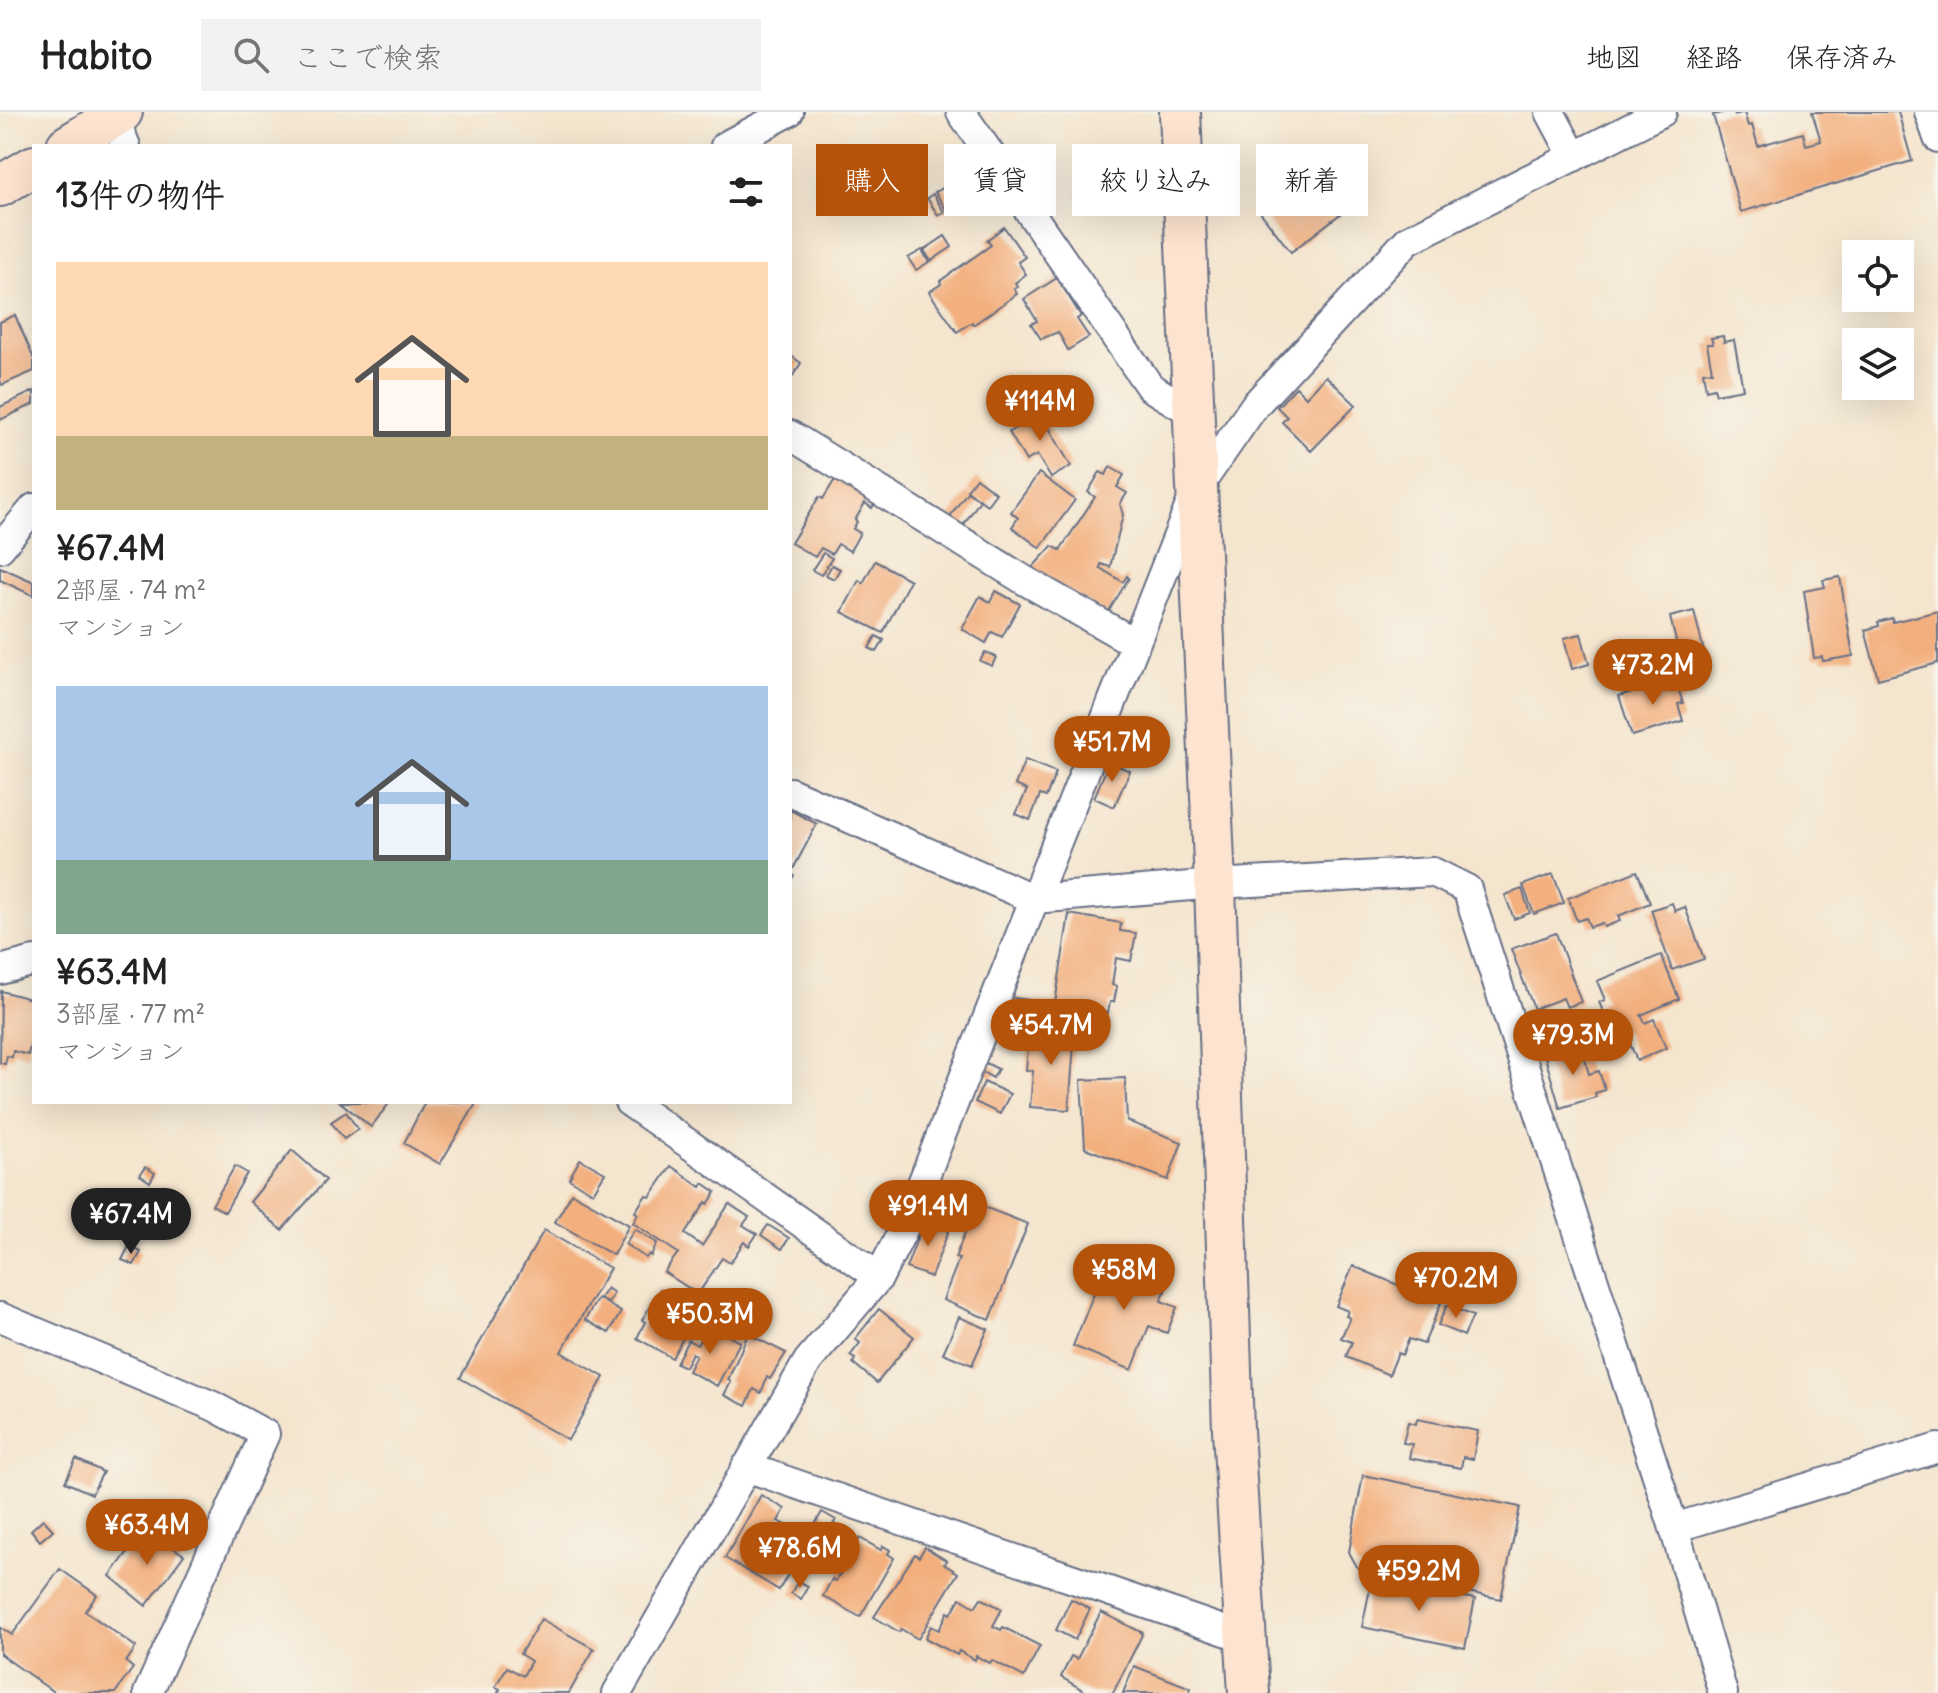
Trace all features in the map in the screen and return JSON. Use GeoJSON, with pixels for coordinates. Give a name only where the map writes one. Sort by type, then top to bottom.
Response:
{"type":"FeatureCollection","features":[{"type":"Feature","properties":{"kind":"street"},"geometry":{"type":"LineString","coordinates":[[729,144],[789,112]]}},
{"type":"Feature","properties":{"kind":"street"},"geometry":{"type":"LineString","coordinates":[[961,112],[1150,387],[1193,413]]}},
{"type":"Feature","properties":{"kind":"street"},"geometry":{"type":"LineString","coordinates":[[1180,112],[1215,884],[1233,1430],[1249,1693]]}},
{"type":"Feature","properties":{"kind":"street"},"geometry":{"type":"LineString","coordinates":[[1550,112],[1574,157]]}},
{"type":"Feature","properties":{"kind":"street"},"geometry":{"type":"LineString","coordinates":[[617,1693],[808,1361],[879,1277],[906,1224],[1196,490],[1255,405],[1408,240],[1662,112]]}},
{"type":"Feature","properties":{"kind":"street"},"geometry":{"type":"LineString","coordinates":[[1929,112],[1938,138]]}},
{"type":"Feature","properties":{"kind":"street"},"geometry":{"type":"LineString","coordinates":[[71,144],[118,122]]}},
{"type":"Feature","properties":{"kind":"street"},"geometry":{"type":"LineString","coordinates":[[0,186],[32,167]]}},
{"type":"Feature","properties":{"kind":"street"},"geometry":{"type":"LineString","coordinates":[[792,436],[1024,580],[1135,643]]}},
{"type":"Feature","properties":{"kind":"street"},"geometry":{"type":"LineString","coordinates":[[0,548],[32,510]]}},
{"type":"Feature","properties":{"kind":"street"},"geometry":{"type":"LineString","coordinates":[[792,793],[1034,899],[1215,884],[1433,872],[1467,889],[1674,1528],[1723,1693]]}},
{"type":"Feature","properties":{"kind":"street"},"geometry":{"type":"LineString","coordinates":[[0,970],[32,962]]}},
{"type":"Feature","properties":{"kind":"street"},"geometry":{"type":"LineString","coordinates":[[632,1104],[879,1277]]}},
{"type":"Feature","properties":{"kind":"street"},"geometry":{"type":"LineString","coordinates":[[0,1317],[213,1406],[265,1434],[148,1693]]}},
{"type":"Feature","properties":{"kind":"street"},"geometry":{"type":"LineString","coordinates":[[1674,1528],[1938,1448]]}},
{"type":"Feature","properties":{"kind":"street"},"geometry":{"type":"LineString","coordinates":[[746,1467],[1246,1638]]}},
{"type":"Feature","properties":{"kind":"building"},"geometry":{"type":"Polygon","coordinates":[[[1734,112],[1735,115],[1744,112],[1748,126],[1752,125],[1758,146],[1803,133],[1806,145],[1821,141],[1812,112],[1898,112],[1912,161],[1741,212],[1713,115],[1734,112]]]}},
{"type":"Feature","properties":{"kind":"building"},"geometry":{"type":"Polygon","coordinates":[[[944,188],[944,206],[935,192],[944,188]]]}},
{"type":"Feature","properties":{"kind":"building"},"geometry":{"type":"Polygon","coordinates":[[[933,194],[944,212],[938,215],[928,197],[933,194]]]}},
{"type":"Feature","properties":{"kind":"building"},"geometry":{"type":"Polygon","coordinates":[[[1263,216],[1338,216],[1291,252],[1263,216]]]}},
{"type":"Feature","properties":{"kind":"building"},"geometry":{"type":"Polygon","coordinates":[[[1004,227],[1025,257],[1018,262],[1026,274],[1015,283],[1017,294],[973,325],[972,322],[957,332],[929,292],[991,245],[987,240],[1004,227]]]}},
{"type":"Feature","properties":{"kind":"building"},"geometry":{"type":"Polygon","coordinates":[[[945,236],[952,247],[931,261],[924,250],[945,236]]]}},
{"type":"Feature","properties":{"kind":"building"},"geometry":{"type":"Polygon","coordinates":[[[922,250],[929,262],[916,270],[908,258],[922,250]]]}},
{"type":"Feature","properties":{"kind":"building"},"geometry":{"type":"Polygon","coordinates":[[[1057,278],[1081,316],[1077,319],[1089,337],[1068,350],[1058,332],[1041,339],[1031,324],[1037,321],[1024,299],[1057,278]]]}},
{"type":"Feature","properties":{"kind":"building"},"geometry":{"type":"Polygon","coordinates":[[[15,315],[32,354],[32,372],[2,385],[0,380],[0,322],[15,315]]]}},
{"type":"Feature","properties":{"kind":"building"},"geometry":{"type":"Polygon","coordinates":[[[1723,336],[1724,342],[1734,340],[1743,389],[1716,394],[1714,388],[1706,390],[1703,372],[1712,371],[1707,344],[1713,344],[1711,338],[1723,336]]]}},
{"type":"Feature","properties":{"kind":"building"},"geometry":{"type":"Polygon","coordinates":[[[792,356],[801,363],[792,377],[792,356]]]}},
{"type":"Feature","properties":{"kind":"building"},"geometry":{"type":"Polygon","coordinates":[[[1326,376],[1356,405],[1311,451],[1282,422],[1287,417],[1277,407],[1296,387],[1306,397],[1326,376]]]}},
{"type":"Feature","properties":{"kind":"building"},"geometry":{"type":"Polygon","coordinates":[[[32,392],[32,405],[0,420],[0,407],[32,392]]]}},
{"type":"Feature","properties":{"kind":"building"},"geometry":{"type":"Polygon","coordinates":[[[1037,407],[1071,466],[1051,478],[1037,455],[1026,461],[1009,432],[1026,422],[1022,417],[1037,407]]]}},
{"type":"Feature","properties":{"kind":"building"},"geometry":{"type":"Polygon","coordinates":[[[1110,467],[1124,475],[1117,487],[1127,493],[1120,504],[1123,515],[1110,567],[1101,564],[1100,568],[1123,582],[1127,576],[1129,578],[1107,614],[1031,569],[1052,546],[1060,550],[1095,497],[1088,492],[1100,472],[1106,475],[1110,467]]]}},
{"type":"Feature","properties":{"kind":"building"},"geometry":{"type":"Polygon","coordinates":[[[1039,473],[1075,500],[1040,548],[1012,527],[1018,518],[1011,512],[1039,473]]]}},
{"type":"Feature","properties":{"kind":"building"},"geometry":{"type":"Polygon","coordinates":[[[837,476],[877,499],[872,508],[865,503],[855,520],[853,529],[860,533],[850,551],[838,544],[832,554],[821,548],[815,557],[792,544],[819,497],[823,499],[837,476]]]}},
{"type":"Feature","properties":{"kind":"building"},"geometry":{"type":"Polygon","coordinates":[[[976,478],[996,493],[987,505],[967,490],[976,478]]]}},
{"type":"Feature","properties":{"kind":"building"},"geometry":{"type":"Polygon","coordinates":[[[967,492],[980,500],[962,527],[949,518],[967,492]]]}},
{"type":"Feature","properties":{"kind":"building"},"geometry":{"type":"Polygon","coordinates":[[[823,553],[832,558],[821,575],[812,570],[823,553]]]}},
{"type":"Feature","properties":{"kind":"building"},"geometry":{"type":"Polygon","coordinates":[[[875,561],[910,580],[883,633],[842,612],[859,580],[863,583],[875,561]]]}},
{"type":"Feature","properties":{"kind":"building"},"geometry":{"type":"Polygon","coordinates":[[[832,565],[840,569],[834,579],[826,575],[832,565]]]}},
{"type":"Feature","properties":{"kind":"building"},"geometry":{"type":"Polygon","coordinates":[[[0,567],[32,581],[32,595],[0,580],[0,567]]]}},
{"type":"Feature","properties":{"kind":"building"},"geometry":{"type":"Polygon","coordinates":[[[1840,577],[1853,656],[1823,661],[1822,657],[1814,658],[1804,591],[1825,587],[1823,580],[1840,577]]]}},
{"type":"Feature","properties":{"kind":"building"},"geometry":{"type":"Polygon","coordinates":[[[996,591],[1020,604],[1002,637],[992,632],[986,643],[962,629],[980,596],[990,602],[996,591]]]}},
{"type":"Feature","properties":{"kind":"building"},"geometry":{"type":"Polygon","coordinates":[[[1694,611],[1704,652],[1680,658],[1670,617],[1694,611]]]}},
{"type":"Feature","properties":{"kind":"building"},"geometry":{"type":"Polygon","coordinates":[[[1938,611],[1938,663],[1878,679],[1865,630],[1892,618],[1893,622],[1938,611]]]}},
{"type":"Feature","properties":{"kind":"building"},"geometry":{"type":"Polygon","coordinates":[[[1581,634],[1589,664],[1572,669],[1564,638],[1581,634]]]}},
{"type":"Feature","properties":{"kind":"building"},"geometry":{"type":"Polygon","coordinates":[[[876,636],[884,640],[877,652],[869,648],[876,636]]]}},
{"type":"Feature","properties":{"kind":"building"},"geometry":{"type":"Polygon","coordinates":[[[985,652],[996,657],[992,666],[980,661],[985,652]]]}},
{"type":"Feature","properties":{"kind":"building"},"geometry":{"type":"Polygon","coordinates":[[[1631,672],[1635,686],[1621,690],[1617,677],[1631,672]]]}},
{"type":"Feature","properties":{"kind":"building"},"geometry":{"type":"Polygon","coordinates":[[[1675,679],[1683,703],[1678,704],[1683,721],[1632,736],[1619,696],[1675,679]]]}},
{"type":"Feature","properties":{"kind":"building"},"geometry":{"type":"Polygon","coordinates":[[[1025,760],[1056,772],[1046,797],[1040,795],[1030,820],[1016,814],[1027,790],[1015,785],[1025,760]]]}},
{"type":"Feature","properties":{"kind":"building"},"geometry":{"type":"Polygon","coordinates":[[[1109,762],[1130,771],[1114,807],[1094,798],[1109,762]]]}},
{"type":"Feature","properties":{"kind":"building"},"geometry":{"type":"Polygon","coordinates":[[[792,811],[817,824],[792,871],[792,811]]]}},
{"type":"Feature","properties":{"kind":"building"},"geometry":{"type":"Polygon","coordinates":[[[1637,871],[1650,903],[1618,916],[1620,921],[1604,927],[1602,923],[1590,927],[1586,918],[1577,921],[1568,898],[1637,871]]]}},
{"type":"Feature","properties":{"kind":"building"},"geometry":{"type":"Polygon","coordinates":[[[1553,874],[1564,903],[1534,914],[1523,885],[1553,874]]]}},
{"type":"Feature","properties":{"kind":"building"},"geometry":{"type":"Polygon","coordinates":[[[1522,889],[1530,913],[1514,919],[1505,895],[1522,889]]]}},
{"type":"Feature","properties":{"kind":"building"},"geometry":{"type":"Polygon","coordinates":[[[1672,903],[1675,911],[1685,907],[1704,959],[1672,970],[1651,910],[1672,903]]]}},
{"type":"Feature","properties":{"kind":"building"},"geometry":{"type":"Polygon","coordinates":[[[1069,914],[1121,923],[1120,931],[1136,933],[1131,961],[1116,958],[1112,985],[1117,986],[1114,1002],[1110,1002],[1106,1012],[1103,1031],[1005,1015],[1008,997],[1055,1004],[1069,914]]]}},
{"type":"Feature","properties":{"kind":"building"},"geometry":{"type":"Polygon","coordinates":[[[1556,933],[1581,1002],[1567,1007],[1563,998],[1534,1009],[1511,949],[1556,933]]]}},
{"type":"Feature","properties":{"kind":"building"},"geometry":{"type":"Polygon","coordinates":[[[1661,955],[1679,999],[1641,1015],[1645,1023],[1654,1019],[1666,1048],[1637,1061],[1625,1031],[1613,1035],[1599,1002],[1605,1000],[1597,981],[1661,955]]]}},
{"type":"Feature","properties":{"kind":"building"},"geometry":{"type":"Polygon","coordinates":[[[1,991],[32,999],[32,1041],[28,1055],[13,1051],[12,1057],[7,1056],[5,1064],[0,1063],[1,991]]]}},
{"type":"Feature","properties":{"kind":"building"},"geometry":{"type":"Polygon","coordinates":[[[1010,1019],[1028,1022],[1026,1033],[1008,1030],[1010,1019]]]}},
{"type":"Feature","properties":{"kind":"building"},"geometry":{"type":"Polygon","coordinates":[[[1030,1027],[1075,1031],[1069,1110],[1030,1107],[1033,1071],[1026,1070],[1030,1027]]]}},
{"type":"Feature","properties":{"kind":"building"},"geometry":{"type":"Polygon","coordinates":[[[1581,1046],[1589,1074],[1599,1071],[1605,1090],[1595,1093],[1596,1097],[1560,1108],[1545,1057],[1581,1046]]]}},
{"type":"Feature","properties":{"kind":"building"},"geometry":{"type":"Polygon","coordinates":[[[984,1062],[998,1069],[993,1078],[980,1071],[984,1062]]]}},
{"type":"Feature","properties":{"kind":"building"},"geometry":{"type":"Polygon","coordinates":[[[1125,1078],[1127,1121],[1182,1142],[1168,1180],[1085,1148],[1081,1080],[1125,1078]]]}},
{"type":"Feature","properties":{"kind":"building"},"geometry":{"type":"Polygon","coordinates":[[[984,1082],[1010,1094],[1000,1114],[975,1102],[984,1082]]]}},
{"type":"Feature","properties":{"kind":"building"},"geometry":{"type":"Polygon","coordinates":[[[342,1104],[388,1104],[371,1127],[342,1104]]]}},
{"type":"Feature","properties":{"kind":"building"},"geometry":{"type":"Polygon","coordinates":[[[424,1104],[476,1104],[440,1164],[404,1143],[424,1104]]]}},
{"type":"Feature","properties":{"kind":"building"},"geometry":{"type":"Polygon","coordinates":[[[346,1112],[358,1129],[344,1139],[331,1122],[346,1112]]]}},
{"type":"Feature","properties":{"kind":"building"},"geometry":{"type":"Polygon","coordinates":[[[292,1150],[326,1180],[282,1230],[250,1202],[292,1150]]]}},
{"type":"Feature","properties":{"kind":"building"},"geometry":{"type":"Polygon","coordinates":[[[580,1159],[605,1173],[593,1193],[569,1179],[580,1159]]]}},
{"type":"Feature","properties":{"kind":"building"},"geometry":{"type":"Polygon","coordinates":[[[235,1166],[247,1173],[225,1212],[212,1205],[235,1166]]]}},
{"type":"Feature","properties":{"kind":"building"},"geometry":{"type":"Polygon","coordinates":[[[671,1166],[701,1187],[703,1183],[716,1192],[685,1234],[702,1246],[729,1204],[749,1217],[743,1225],[757,1234],[749,1246],[744,1242],[730,1263],[722,1258],[698,1294],[664,1272],[678,1253],[633,1223],[638,1214],[635,1212],[646,1195],[650,1197],[671,1166]]]}},
{"type":"Feature","properties":{"kind":"building"},"geometry":{"type":"Polygon","coordinates":[[[145,1167],[155,1173],[150,1182],[140,1175],[145,1167]]]}},
{"type":"Feature","properties":{"kind":"building"},"geometry":{"type":"Polygon","coordinates":[[[572,1193],[629,1225],[613,1255],[555,1222],[572,1193]]]}},
{"type":"Feature","properties":{"kind":"building"},"geometry":{"type":"Polygon","coordinates":[[[979,1205],[1028,1224],[990,1320],[943,1300],[959,1259],[955,1258],[975,1207],[979,1205]]]}},
{"type":"Feature","properties":{"kind":"building"},"geometry":{"type":"Polygon","coordinates":[[[925,1218],[950,1227],[931,1277],[906,1268],[925,1218]]]}},
{"type":"Feature","properties":{"kind":"building"},"geometry":{"type":"Polygon","coordinates":[[[768,1225],[789,1238],[782,1249],[761,1235],[768,1225]]]}},
{"type":"Feature","properties":{"kind":"building"},"geometry":{"type":"Polygon","coordinates":[[[635,1229],[657,1243],[651,1256],[649,1254],[646,1258],[625,1244],[635,1229]]]}},
{"type":"Feature","properties":{"kind":"building"},"geometry":{"type":"Polygon","coordinates":[[[544,1230],[610,1268],[561,1352],[604,1377],[568,1440],[460,1378],[544,1230]]]}},
{"type":"Feature","properties":{"kind":"building"},"geometry":{"type":"Polygon","coordinates":[[[129,1246],[141,1252],[134,1265],[122,1260],[129,1246]]]}},
{"type":"Feature","properties":{"kind":"building"},"geometry":{"type":"Polygon","coordinates":[[[1110,1253],[1171,1277],[1161,1301],[1177,1307],[1167,1333],[1149,1326],[1132,1370],[1073,1346],[1110,1253]]]}},
{"type":"Feature","properties":{"kind":"building"},"geometry":{"type":"Polygon","coordinates":[[[1353,1266],[1441,1303],[1424,1344],[1409,1339],[1402,1355],[1398,1353],[1389,1375],[1346,1357],[1352,1342],[1341,1338],[1350,1318],[1346,1316],[1348,1311],[1336,1306],[1353,1266]]]}},
{"type":"Feature","properties":{"kind":"building"},"geometry":{"type":"Polygon","coordinates":[[[607,1288],[614,1293],[608,1303],[600,1298],[607,1288]]]}},
{"type":"Feature","properties":{"kind":"building"},"geometry":{"type":"Polygon","coordinates":[[[660,1289],[696,1309],[672,1358],[637,1338],[645,1322],[642,1320],[660,1289]]]}},
{"type":"Feature","properties":{"kind":"building"},"geometry":{"type":"Polygon","coordinates":[[[598,1298],[621,1312],[609,1333],[585,1320],[598,1298]]]}},
{"type":"Feature","properties":{"kind":"building"},"geometry":{"type":"Polygon","coordinates":[[[1447,1305],[1473,1316],[1464,1336],[1438,1325],[1447,1305]]]}},
{"type":"Feature","properties":{"kind":"building"},"geometry":{"type":"Polygon","coordinates":[[[879,1309],[914,1337],[877,1383],[853,1363],[855,1359],[850,1356],[860,1343],[855,1339],[879,1309]]]}},
{"type":"Feature","properties":{"kind":"building"},"geometry":{"type":"Polygon","coordinates":[[[703,1310],[713,1318],[709,1326],[698,1320],[703,1310]]]}},
{"type":"Feature","properties":{"kind":"building"},"geometry":{"type":"Polygon","coordinates":[[[959,1317],[988,1329],[972,1365],[943,1353],[959,1317]]]}},
{"type":"Feature","properties":{"kind":"building"},"geometry":{"type":"Polygon","coordinates":[[[711,1327],[740,1342],[717,1386],[688,1371],[696,1355],[692,1353],[685,1367],[676,1363],[688,1340],[697,1345],[700,1340],[704,1341],[711,1327]]]}},
{"type":"Feature","properties":{"kind":"building"},"geometry":{"type":"Polygon","coordinates":[[[748,1334],[786,1353],[770,1379],[767,1377],[761,1393],[754,1389],[746,1406],[724,1395],[748,1334]]]}},
{"type":"Feature","properties":{"kind":"building"},"geometry":{"type":"Polygon","coordinates":[[[1417,1419],[1478,1431],[1473,1459],[1463,1457],[1461,1468],[1409,1458],[1412,1444],[1403,1443],[1408,1422],[1416,1424],[1417,1419]]]}},
{"type":"Feature","properties":{"kind":"building"},"geometry":{"type":"Polygon","coordinates":[[[76,1459],[103,1472],[92,1494],[65,1482],[76,1459]]]}},
{"type":"Feature","properties":{"kind":"building"},"geometry":{"type":"Polygon","coordinates":[[[1363,1475],[1520,1507],[1501,1599],[1357,1567],[1349,1552],[1363,1475]]]}},
{"type":"Feature","properties":{"kind":"building"},"geometry":{"type":"Polygon","coordinates":[[[761,1495],[785,1509],[778,1521],[790,1527],[773,1556],[792,1567],[779,1590],[725,1558],[761,1495]]]}},
{"type":"Feature","properties":{"kind":"building"},"geometry":{"type":"Polygon","coordinates":[[[822,1512],[836,1520],[827,1534],[814,1526],[822,1512]]]}},
{"type":"Feature","properties":{"kind":"building"},"geometry":{"type":"Polygon","coordinates":[[[43,1519],[53,1530],[40,1541],[31,1530],[43,1519]]]}},
{"type":"Feature","properties":{"kind":"building"},"geometry":{"type":"Polygon","coordinates":[[[145,1529],[184,1555],[146,1606],[110,1576],[145,1529]]]}},
{"type":"Feature","properties":{"kind":"building"},"geometry":{"type":"Polygon","coordinates":[[[860,1538],[881,1550],[883,1546],[890,1550],[888,1554],[894,1558],[860,1617],[823,1596],[832,1579],[836,1581],[860,1538]]]}},
{"type":"Feature","properties":{"kind":"building"},"geometry":{"type":"Polygon","coordinates":[[[925,1547],[947,1561],[944,1564],[958,1573],[918,1639],[874,1617],[915,1554],[919,1557],[925,1547]]]}},
{"type":"Feature","properties":{"kind":"building"},"geometry":{"type":"Polygon","coordinates":[[[60,1569],[97,1595],[85,1611],[136,1647],[126,1662],[133,1668],[115,1693],[55,1693],[0,1654],[0,1627],[12,1635],[60,1569]]]}},
{"type":"Feature","properties":{"kind":"building"},"geometry":{"type":"Polygon","coordinates":[[[1372,1579],[1475,1599],[1465,1648],[1362,1627],[1372,1579]]]}},
{"type":"Feature","properties":{"kind":"building"},"geometry":{"type":"Polygon","coordinates":[[[798,1581],[808,1586],[801,1599],[791,1593],[798,1581]]]}},
{"type":"Feature","properties":{"kind":"building"},"geometry":{"type":"Polygon","coordinates":[[[960,1598],[975,1607],[981,1598],[1002,1609],[993,1626],[1001,1630],[1003,1627],[1040,1646],[1024,1677],[992,1660],[990,1663],[976,1656],[975,1660],[959,1651],[957,1655],[925,1638],[931,1626],[939,1630],[960,1598]]]}},
{"type":"Feature","properties":{"kind":"building"},"geometry":{"type":"Polygon","coordinates":[[[1071,1599],[1090,1609],[1075,1640],[1056,1630],[1071,1599]]]}},
{"type":"Feature","properties":{"kind":"building"},"geometry":{"type":"Polygon","coordinates":[[[1101,1612],[1143,1633],[1113,1693],[1088,1693],[1061,1677],[1071,1656],[1077,1659],[1101,1612]]]}},
{"type":"Feature","properties":{"kind":"building"},"geometry":{"type":"Polygon","coordinates":[[[541,1619],[594,1649],[569,1693],[498,1693],[500,1689],[495,1687],[507,1667],[523,1676],[531,1661],[520,1654],[541,1619]]]}},
{"type":"Feature","properties":{"kind":"building"},"geometry":{"type":"Polygon","coordinates":[[[1134,1666],[1191,1688],[1189,1693],[1123,1693],[1134,1666]]]}}]}
